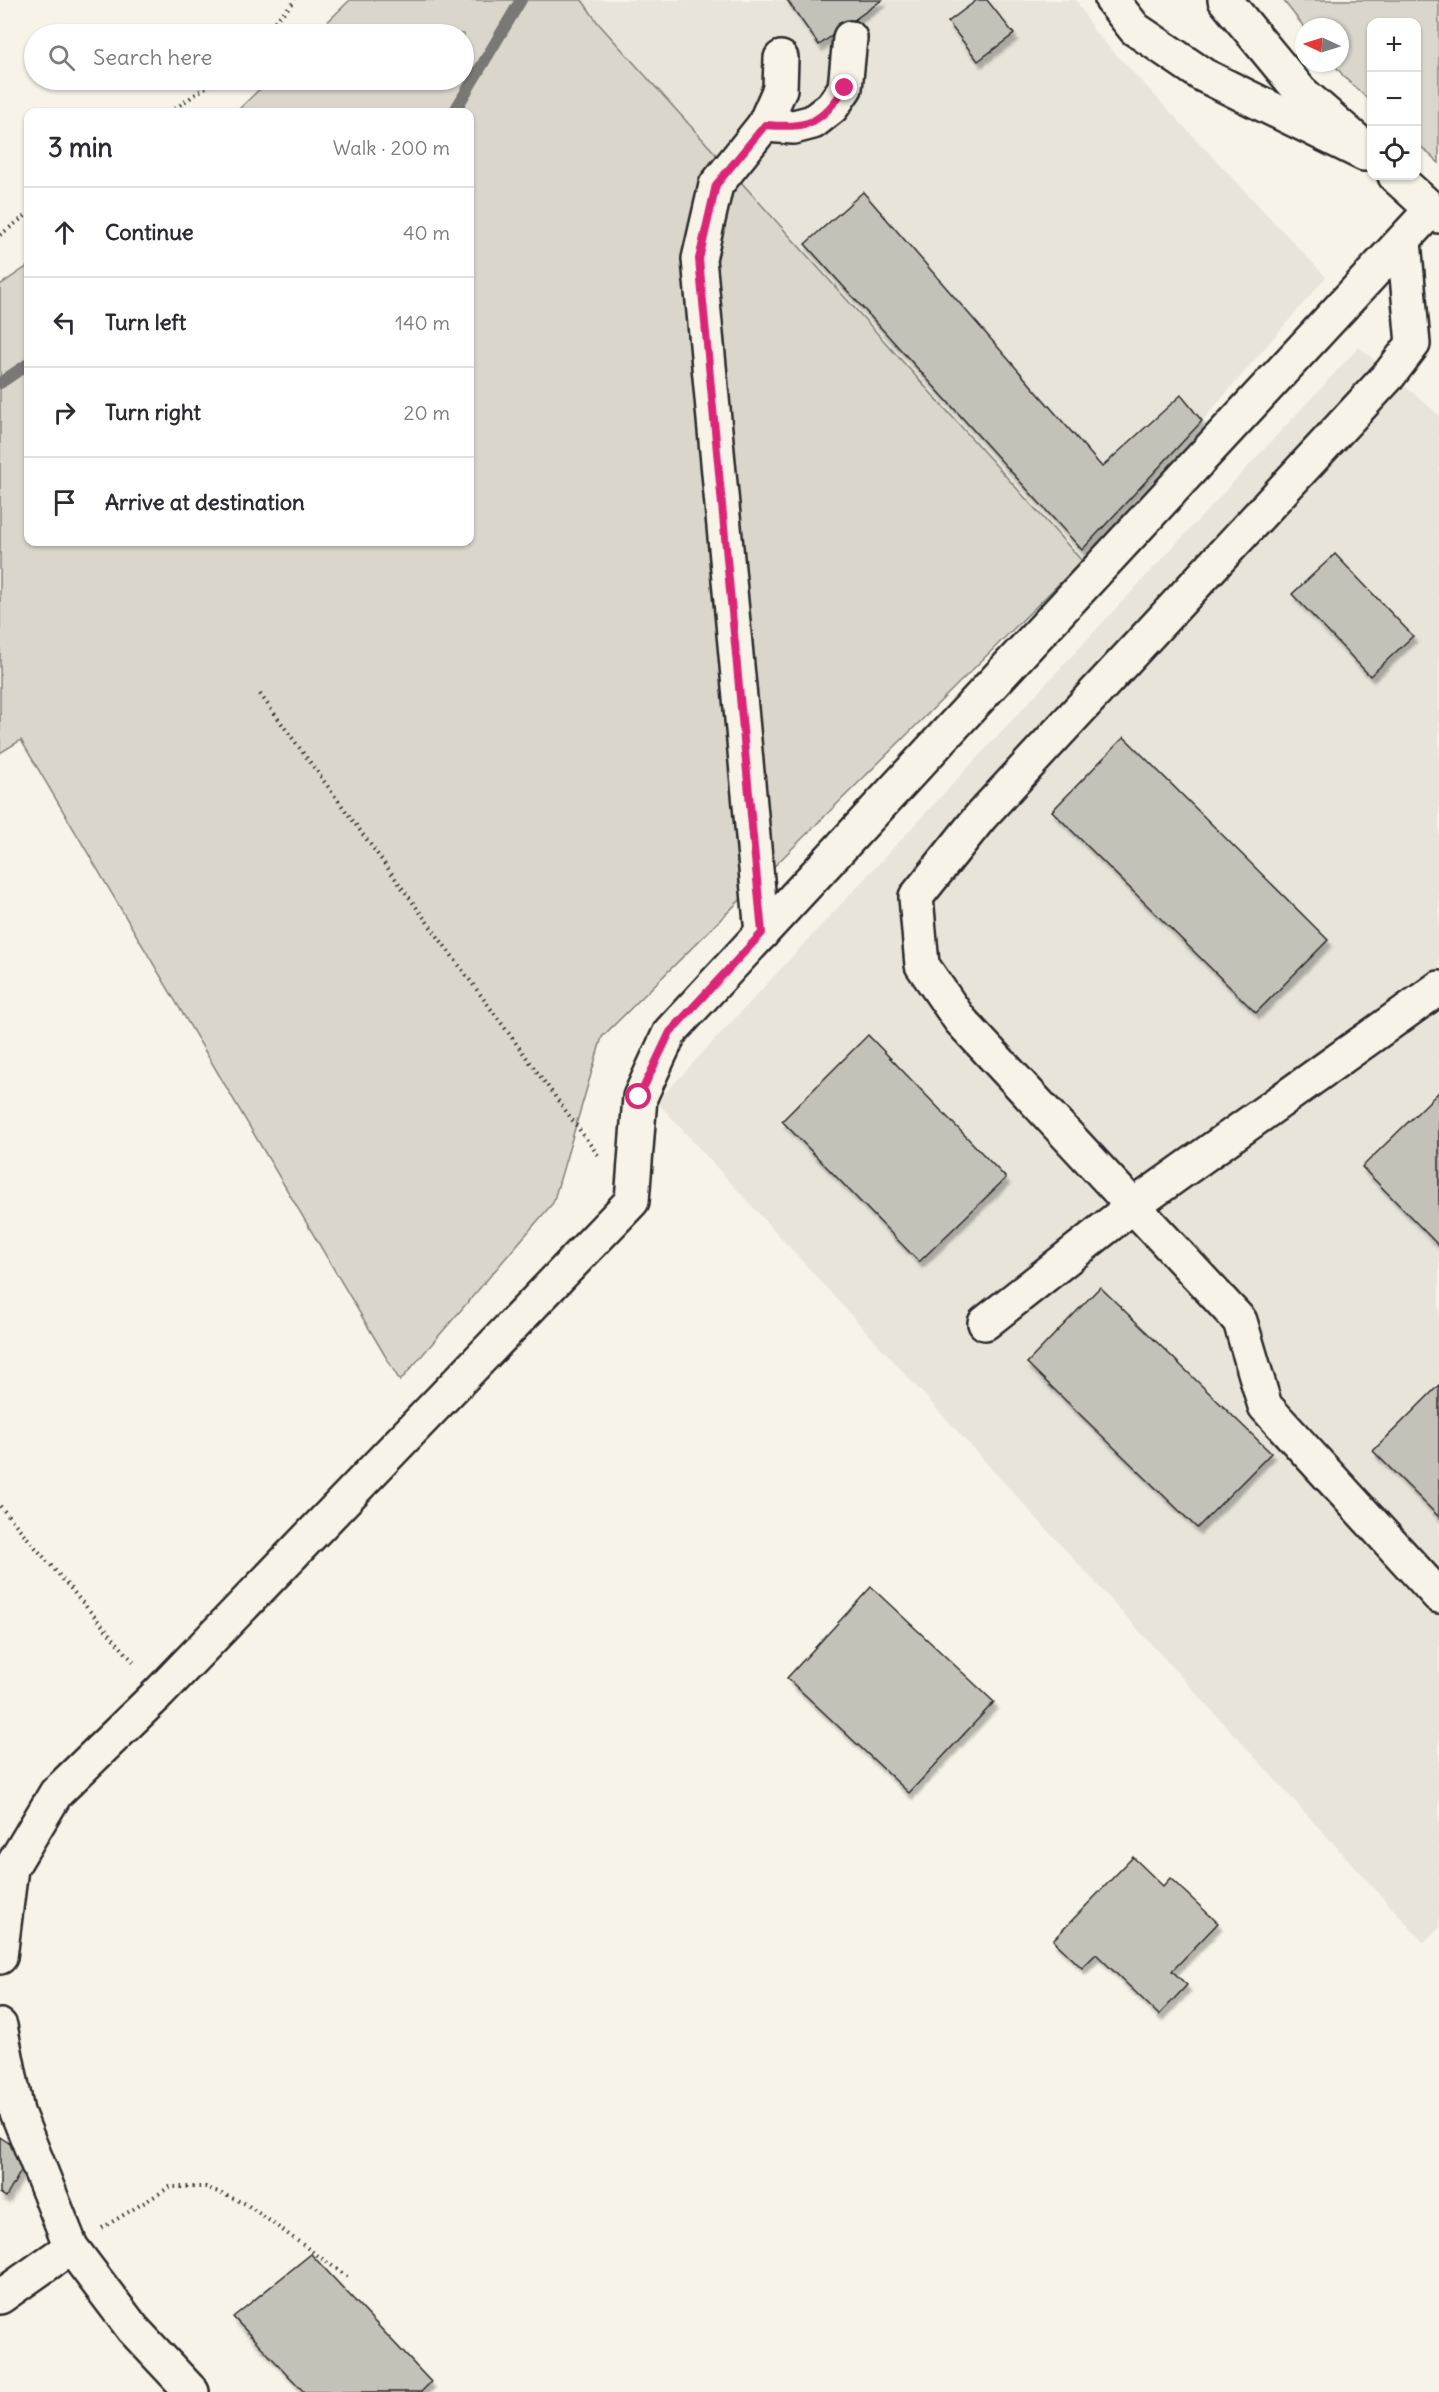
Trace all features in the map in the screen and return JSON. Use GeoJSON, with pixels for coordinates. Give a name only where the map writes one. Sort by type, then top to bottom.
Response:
{"type":"FeatureCollection","features":[{"type":"Feature","properties":{"kind":"main road"},"geometry":{"type":"LineString","coordinates":[[1112,0],[1135,29],[1203,75],[1367,154]]}},
{"type":"Feature","properties":{"kind":"main road"},"geometry":{"type":"LineString","coordinates":[[1225,0],[1301,92],[1367,152]]}},
{"type":"Feature","properties":{"kind":"main road"},"geometry":{"type":"LineString","coordinates":[[765,125],[794,127],[813,122],[832,107],[845,88],[850,38]]}},
{"type":"Feature","properties":{"kind":"main road"},"geometry":{"type":"LineString","coordinates":[[762,933],[699,259],[716,185],[765,125],[780,88],[781,58]]}},
{"type":"Feature","properties":{"kind":"main road"},"geometry":{"type":"LineString","coordinates":[[0,1957],[11,1868],[56,1793],[159,1693],[632,1201],[639,1097],[670,1032],[1404,241],[1435,213],[1399,180]]}},
{"type":"Feature","properties":{"kind":"main road"},"geometry":{"type":"LineString","coordinates":[[1404,241],[1413,344],[1382,383],[981,816],[916,897],[922,965],[954,1011],[1240,1321],[1265,1407],[1439,1596]]}},
{"type":"Feature","properties":{"kind":"main road"},"geometry":{"type":"LineString","coordinates":[[985,1323],[1133,1206],[1439,988]]}},
{"type":"Feature","properties":{"kind":"main road"},"geometry":{"type":"LineString","coordinates":[[0,2026],[17,2112],[71,2247],[133,2329],[192,2392]]}},
{"type":"Feature","properties":{"kind":"main road"},"geometry":{"type":"LineString","coordinates":[[0,2297],[71,2247]]}},
{"type":"Feature","properties":{"kind":"path"},"geometry":{"type":"LineString","coordinates":[[272,24],[296,0]]}},
{"type":"Feature","properties":{"kind":"path"},"geometry":{"type":"LineString","coordinates":[[176,108],[202,90]]}},
{"type":"Feature","properties":{"kind":"path"},"geometry":{"type":"LineString","coordinates":[[0,235],[24,217]]}},
{"type":"Feature","properties":{"kind":"path"},"geometry":{"type":"LineString","coordinates":[[260,694],[632,1201]]}},
{"type":"Feature","properties":{"kind":"path"},"geometry":{"type":"LineString","coordinates":[[0,1506],[159,1693]]}},
{"type":"Feature","properties":{"kind":"path"},"geometry":{"type":"LineString","coordinates":[[71,2247],[170,2187],[206,2187],[246,2204],[349,2278]]}},
{"type":"Feature","properties":{"kind":"shaded area"},"geometry":{"type":"Polygon","coordinates":[[[350,0],[582,0],[598,23],[1082,561],[602,1037],[553,1203],[400,1381],[21,740],[0,753],[0,285],[24,269],[24,546],[474,546],[474,108],[240,108],[259,90],[474,90],[474,24],[325,24],[350,0]]]}},
{"type":"Feature","properties":{"kind":"shaded area"},"geometry":{"type":"Polygon","coordinates":[[[582,0],[1076,0],[1094,31],[1326,277],[1082,561],[598,23],[582,0]]]}},
{"type":"Feature","properties":{"kind":"shaded area"},"geometry":{"type":"Polygon","coordinates":[[[1283,0],[1439,0],[1439,163],[1421,147],[1421,18],[1367,18],[1367,98],[1340,72],[1349,72],[1349,18],[1297,18],[1283,0]]]}},
{"type":"Feature","properties":{"kind":"shaded area"},"geometry":{"type":"Polygon","coordinates":[[[1359,347],[1439,415],[1439,1928],[1424,1943],[657,1102],[1359,347]]]}},
{"type":"Feature","properties":{"kind":"building"},"geometry":{"type":"Polygon","coordinates":[[[787,0],[882,0],[819,45],[787,0]]]}},
{"type":"Feature","properties":{"kind":"building"},"geometry":{"type":"Polygon","coordinates":[[[977,0],[987,0],[1014,34],[978,61],[948,22],[977,0]]]}},
{"type":"Feature","properties":{"kind":"building"},"geometry":{"type":"Polygon","coordinates":[[[863,192],[1102,467],[1181,395],[1202,421],[1082,550],[805,244],[863,192]]]}},
{"type":"Feature","properties":{"kind":"building"},"geometry":{"type":"Polygon","coordinates":[[[1335,554],[1413,636],[1370,676],[1292,594],[1335,554]]]}},
{"type":"Feature","properties":{"kind":"building"},"geometry":{"type":"Polygon","coordinates":[[[1124,737],[1328,940],[1256,1013],[1052,811],[1124,737]]]}},
{"type":"Feature","properties":{"kind":"building"},"geometry":{"type":"Polygon","coordinates":[[[868,1035],[1006,1178],[919,1262],[782,1121],[868,1035]]]}},
{"type":"Feature","properties":{"kind":"building"},"geometry":{"type":"Polygon","coordinates":[[[1439,1092],[1439,1246],[1362,1167],[1439,1092]]]}},
{"type":"Feature","properties":{"kind":"building"},"geometry":{"type":"Polygon","coordinates":[[[1100,1287],[1271,1453],[1197,1528],[1027,1363],[1100,1287]]]}},
{"type":"Feature","properties":{"kind":"building"},"geometry":{"type":"Polygon","coordinates":[[[1439,1385],[1439,1517],[1373,1451],[1439,1385]]]}},
{"type":"Feature","properties":{"kind":"building"},"geometry":{"type":"Polygon","coordinates":[[[871,1587],[994,1702],[909,1793],[787,1678],[871,1587]]]}},
{"type":"Feature","properties":{"kind":"building"},"geometry":{"type":"Polygon","coordinates":[[[1133,1857],[1163,1886],[1170,1878],[1218,1923],[1172,1971],[1187,1985],[1159,2015],[1096,1954],[1082,1968],[1053,1940],[1133,1857]]]}},
{"type":"Feature","properties":{"kind":"building"},"geometry":{"type":"Polygon","coordinates":[[[0,2137],[29,2157],[6,2197],[0,2193],[0,2137]]]}},
{"type":"Feature","properties":{"kind":"building"},"geometry":{"type":"Polygon","coordinates":[[[311,2254],[431,2382],[421,2392],[304,2392],[233,2317],[311,2254]]]}},
{"type":"Feature","properties":{"kind":"waterway"},"geometry":{"type":"LineString","coordinates":[[474,79],[521,0]]}},
{"type":"Feature","properties":{"kind":"waterway"},"geometry":{"type":"LineString","coordinates":[[456,108],[467,90]]}},
{"type":"Feature","properties":{"kind":"waterway"},"geometry":{"type":"LineString","coordinates":[[0,383],[24,367]]}},
{"type":"Feature","properties":{"kind":"route"},"geometry":{"type":"LineString","coordinates":[[639,1097],[670,1032],[762,933],[699,259],[716,185],[765,125],[794,127],[813,122],[832,107],[845,88]]}}]}
